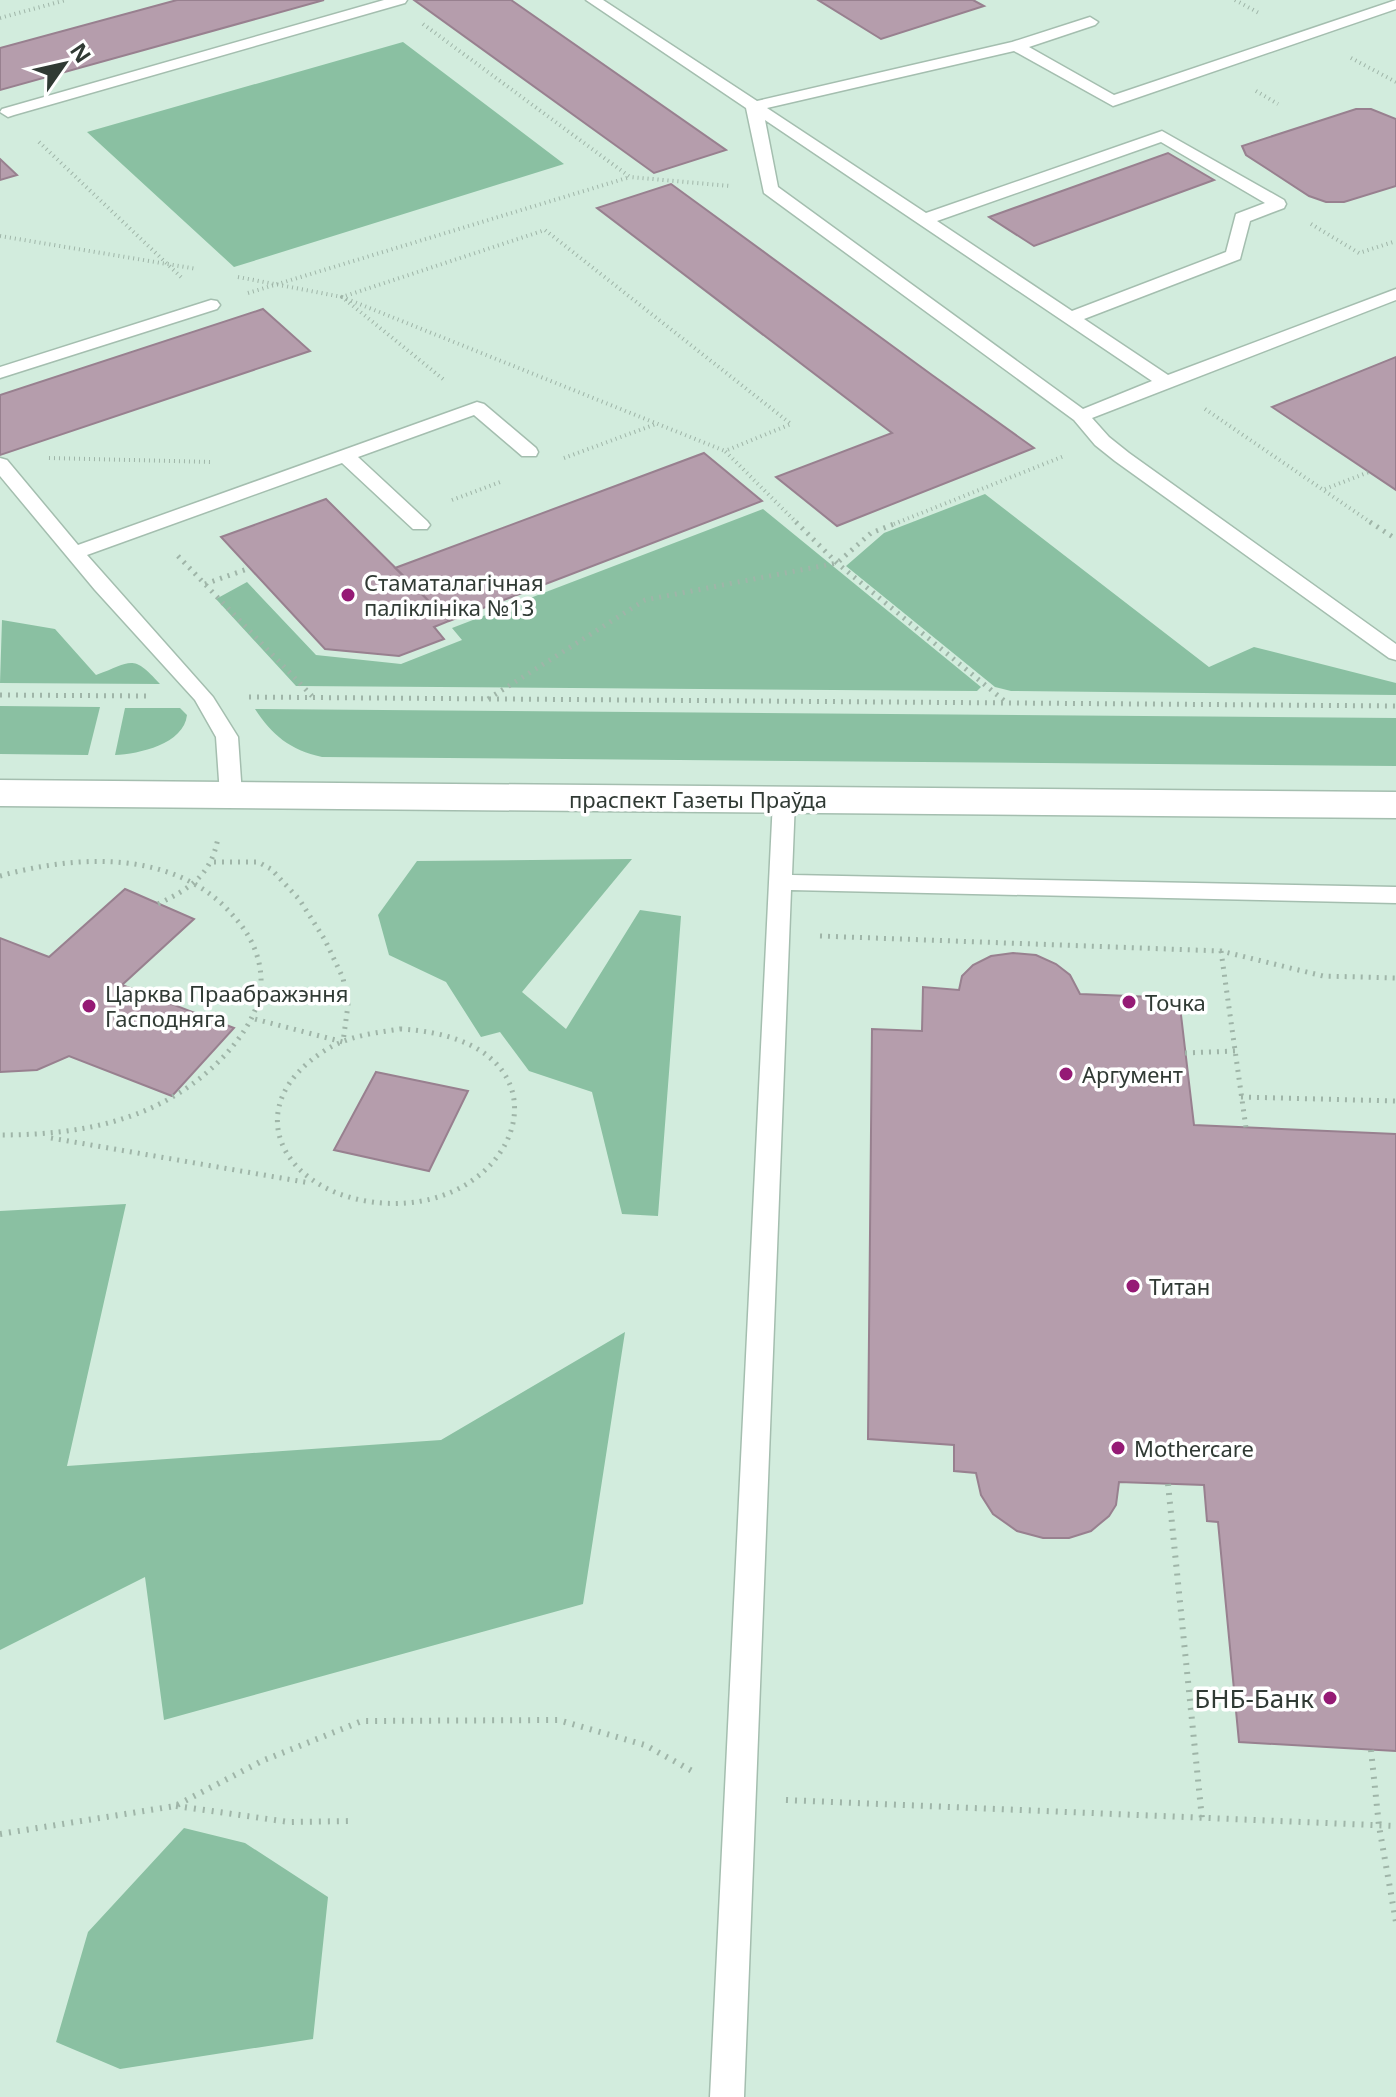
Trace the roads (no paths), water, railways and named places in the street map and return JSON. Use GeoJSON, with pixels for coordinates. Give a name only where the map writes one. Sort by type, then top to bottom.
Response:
{"type":"FeatureCollection","features":[{"type":"Feature","properties":{"kind":"main road","name":"праспект Газеты Праўда"},"geometry":{"type":"LineString","coordinates":[[0,793],[1396,805]]}},
{"type":"Feature","properties":{"kind":"lane"},"geometry":{"type":"LineString","coordinates":[[593,0],[1166,382]]}},
{"type":"Feature","properties":{"kind":"lane"},"geometry":{"type":"LineString","coordinates":[[8,112],[396,1]]}},
{"type":"Feature","properties":{"kind":"lane"},"geometry":{"type":"LineString","coordinates":[[1016,46],[1113,101],[1396,4]]}},
{"type":"Feature","properties":{"kind":"lane"},"geometry":{"type":"LineString","coordinates":[[754,106],[1016,46],[1090,22]]}},
{"type":"Feature","properties":{"kind":"lane"},"geometry":{"type":"LineString","coordinates":[[754,106],[770,189],[1081,416],[1102,441],[1396,654]]}},
{"type":"Feature","properties":{"kind":"lane"},"geometry":{"type":"LineString","coordinates":[[923,220],[1162,136],[1278,204],[1242,218],[1234,255],[1070,318]]}},
{"type":"Feature","properties":{"kind":"lane"},"geometry":{"type":"LineString","coordinates":[[1081,416],[1396,294]]}},
{"type":"Feature","properties":{"kind":"lane"},"geometry":{"type":"LineString","coordinates":[[0,373],[211,305]]}},
{"type":"Feature","properties":{"kind":"lane"},"geometry":{"type":"LineString","coordinates":[[75,553],[477,408],[529,452]]}},
{"type":"Feature","properties":{"kind":"lane"},"geometry":{"type":"LineString","coordinates":[[346,456],[420,525]]}},
{"type":"Feature","properties":{"kind":"lane"},"geometry":{"type":"LineString","coordinates":[[0,464],[203,697],[227,737],[231,795]]}},
{"type":"Feature","properties":{"kind":"lane"},"geometry":{"type":"LineString","coordinates":[[727,2097],[784,800]]}},
{"type":"Feature","properties":{"kind":"lane"},"geometry":{"type":"LineString","coordinates":[[780,882],[1396,895]]}},
{"type":"Feature","properties":{"kind":"place","name":"Стаматалагічная паліклініка №13"},"geometry":{"type":"Point","coordinates":[348,595]}},
{"type":"Feature","properties":{"kind":"place","name":"Точка"},"geometry":{"type":"Point","coordinates":[1129,1002]}},
{"type":"Feature","properties":{"kind":"place","name":"Царква Праабражэння Гасподняга"},"geometry":{"type":"Point","coordinates":[89,1006]}},
{"type":"Feature","properties":{"kind":"place","name":"Аргумент"},"geometry":{"type":"Point","coordinates":[1066,1074]}},
{"type":"Feature","properties":{"kind":"place","name":"Титан"},"geometry":{"type":"Point","coordinates":[1133,1286]}},
{"type":"Feature","properties":{"kind":"place","name":"Mothercare"},"geometry":{"type":"Point","coordinates":[1118,1448]}},
{"type":"Feature","properties":{"kind":"place","name":"БНБ-Банк"},"geometry":{"type":"Point","coordinates":[1330,1698]}}]}
